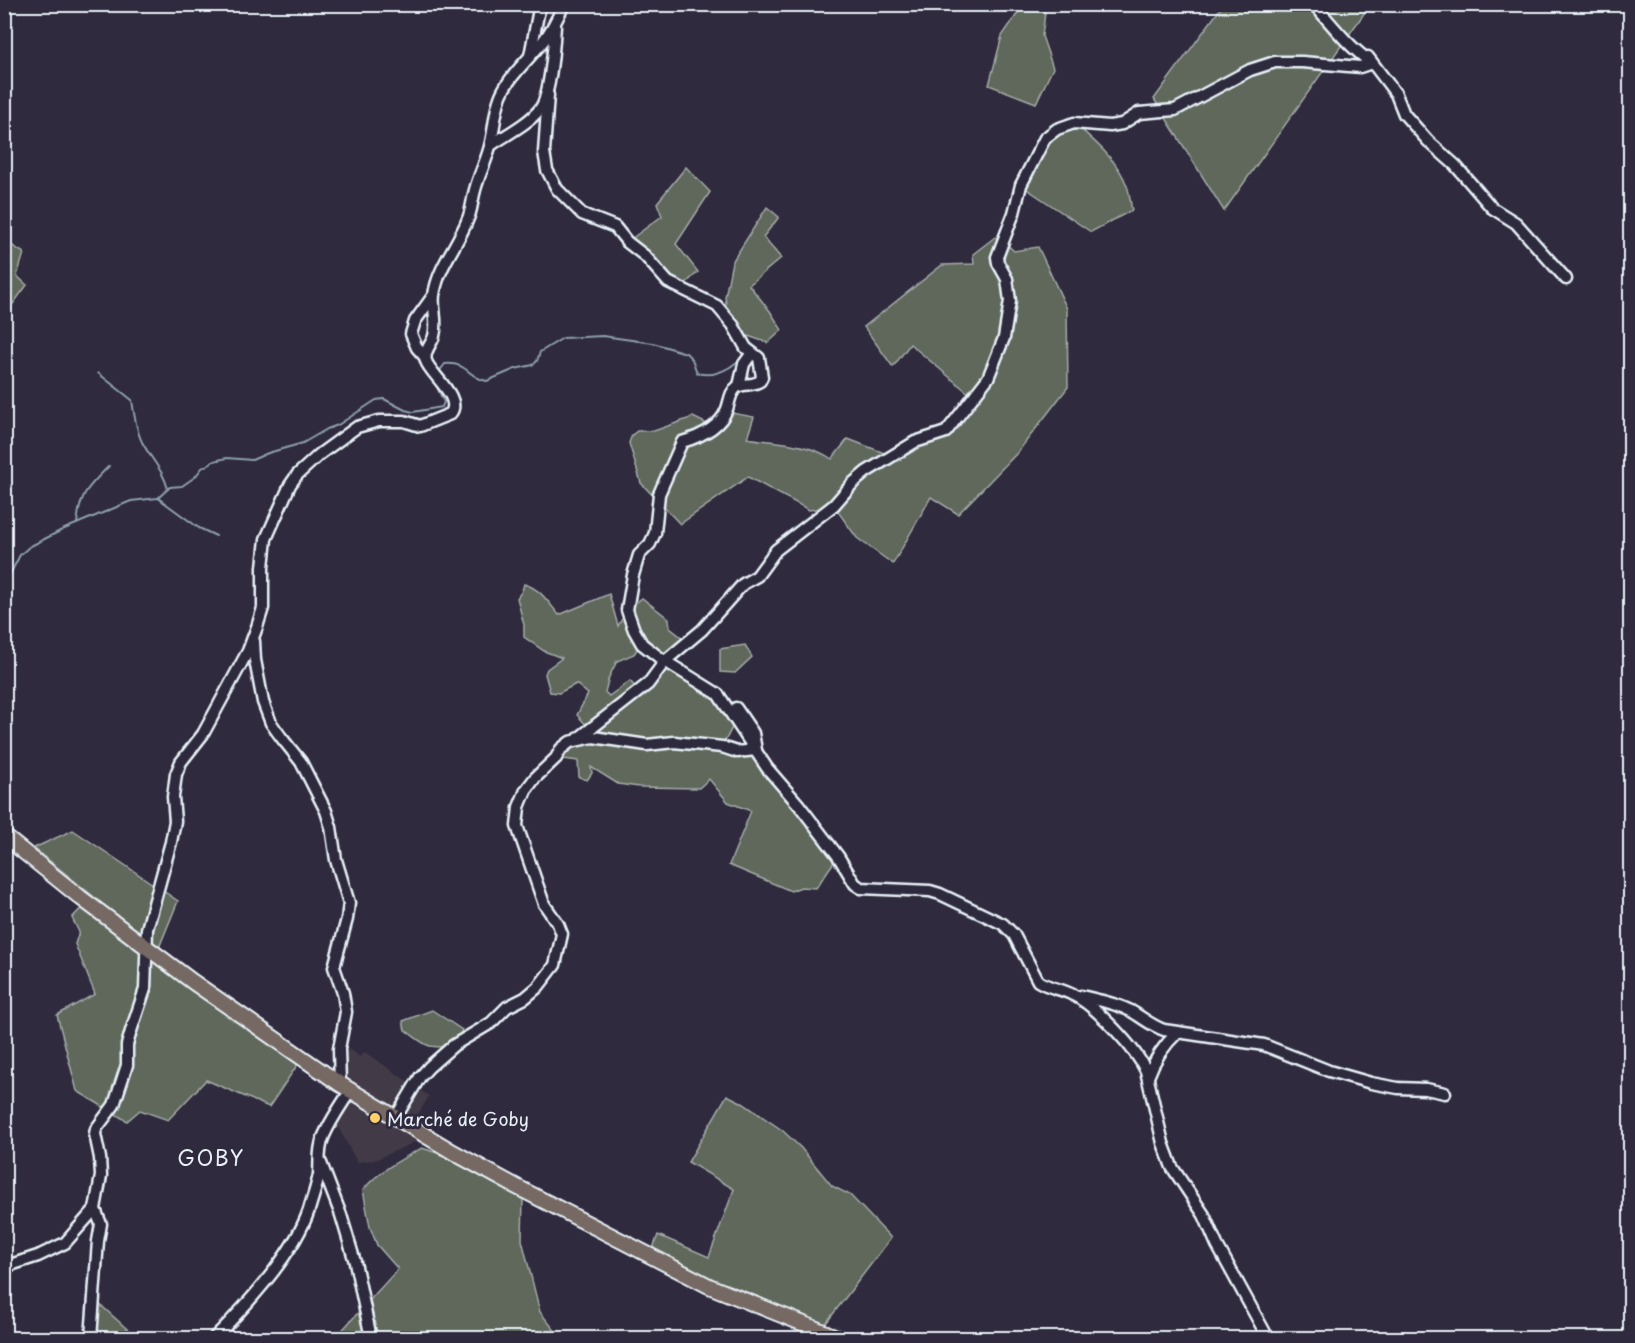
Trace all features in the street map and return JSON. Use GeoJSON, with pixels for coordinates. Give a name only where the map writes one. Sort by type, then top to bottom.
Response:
{"type":"FeatureCollection","features":[{"type":"Feature","properties":{"kind":"main road"},"geometry":{"type":"LineString","coordinates":[[4,836],[81,898],[225,1006],[346,1087],[517,1187],[709,1286],[839,1338]]}},
{"type":"Feature","properties":{"kind":"street"},"geometry":{"type":"LineString","coordinates":[[530,56],[540,4]]}},
{"type":"Feature","properties":{"kind":"street"},"geometry":{"type":"LineString","coordinates":[[564,4],[555,26],[548,95],[544,152],[548,170],[557,189],[582,214],[615,227],[668,282],[717,306],[733,325],[746,348],[759,358],[762,377],[760,381],[755,385],[739,386]]}},
{"type":"Feature","properties":{"kind":"street"},"geometry":{"type":"LineString","coordinates":[[1314,4],[1345,40],[1372,63]]}},
{"type":"Feature","properties":{"kind":"street"},"geometry":{"type":"LineString","coordinates":[[1324,4],[1396,94],[1404,114],[1428,141],[1455,165],[1492,208],[1516,223],[1566,279]]}},
{"type":"Feature","properties":{"kind":"street"},"geometry":{"type":"LineString","coordinates":[[4,1267],[65,1244],[95,1209],[101,1176],[96,1129],[114,1105],[127,1065],[127,1044],[145,988],[147,929],[175,821],[173,797],[176,774],[202,734],[248,651],[263,608],[266,539],[290,485],[297,475],[320,454],[364,424],[379,421],[404,421],[420,426],[454,411],[454,406],[442,382],[417,348],[411,334],[415,321],[433,296],[444,262],[468,220],[475,189],[491,145],[502,93],[512,75],[555,26]]}},
{"type":"Feature","properties":{"kind":"street"},"geometry":{"type":"LineString","coordinates":[[396,1117],[420,1077],[429,1067],[454,1045],[491,1023],[507,1007],[525,998],[538,987],[555,965],[562,934],[544,904],[517,826],[519,807],[526,790],[535,778],[556,758],[561,749],[579,738],[648,684],[665,662],[702,630],[743,584],[757,576],[776,550],[834,506],[853,483],[866,472],[915,442],[946,432],[982,386],[997,359],[1005,338],[1010,314],[1011,301],[1007,279],[997,257],[1014,213],[1021,185],[1045,138],[1058,129],[1074,123],[1110,126],[1122,124],[1139,113],[1175,110],[1250,70],[1275,62],[1360,67],[1372,63]]}},
{"type":"Feature","properties":{"kind":"street"},"geometry":{"type":"LineString","coordinates":[[491,145],[534,116],[548,95]]}},
{"type":"Feature","properties":{"kind":"street"},"geometry":{"type":"LineString","coordinates":[[425,357],[434,337],[433,296]]}},
{"type":"Feature","properties":{"kind":"street"},"geometry":{"type":"LineString","coordinates":[[752,353],[744,364],[739,386],[730,398],[726,412],[706,434],[682,442],[659,494],[655,533],[650,544],[639,555],[627,610],[642,644],[665,662],[718,694],[767,768],[838,856],[855,884],[861,888],[930,891],[998,920],[1014,935],[1038,981],[1045,986],[1109,1002],[1131,1011],[1156,1027],[1264,1045],[1329,1071],[1371,1083],[1445,1093]]}},
{"type":"Feature","properties":{"kind":"street"},"geometry":{"type":"LineString","coordinates":[[214,1338],[258,1292],[297,1235],[308,1212],[319,1174],[319,1157],[323,1139],[346,1087],[339,1049],[346,1012],[343,993],[334,967],[349,903],[336,860],[326,811],[301,762],[276,730],[263,702],[255,660],[254,635]]}},
{"type":"Feature","properties":{"kind":"street"},"geometry":{"type":"LineString","coordinates":[[579,738],[593,737],[647,745],[693,743],[722,747],[737,752],[756,750]]}},
{"type":"Feature","properties":{"kind":"street"},"geometry":{"type":"LineString","coordinates":[[1074,995],[1087,1004],[1125,1040],[1141,1060],[1148,1077],[1163,1143],[1172,1167],[1204,1215],[1217,1245],[1268,1338]]}},
{"type":"Feature","properties":{"kind":"street"},"geometry":{"type":"LineString","coordinates":[[1148,1077],[1155,1061],[1170,1040],[1179,1032]]}},
{"type":"Feature","properties":{"kind":"street"},"geometry":{"type":"LineString","coordinates":[[319,1157],[341,1215],[355,1262],[371,1338]]}},
{"type":"Feature","properties":{"kind":"street"},"geometry":{"type":"LineString","coordinates":[[91,1338],[98,1241],[102,1224],[95,1209]]}},
{"type":"Feature","properties":{"kind":"shaded area"},"geometry":{"type":"Polygon","coordinates":[[[1024,4],[1046,5],[1042,36],[1053,68],[1036,103],[989,85],[1002,36],[1024,4]]]}},
{"type":"Feature","properties":{"kind":"shaded area"},"geometry":{"type":"Polygon","coordinates":[[[1223,5],[1370,5],[1224,211],[1154,99],[1223,5]]]}},
{"type":"Feature","properties":{"kind":"shaded area"},"geometry":{"type":"Polygon","coordinates":[[[1074,123],[1105,152],[1118,168],[1128,189],[1132,210],[1091,232],[1021,185],[1045,138],[1074,123]]]}},
{"type":"Feature","properties":{"kind":"shaded area"},"geometry":{"type":"Polygon","coordinates":[[[686,167],[710,192],[676,244],[698,272],[682,287],[627,242],[662,216],[657,203],[686,167]]]}},
{"type":"Feature","properties":{"kind":"shaded area"},"geometry":{"type":"Polygon","coordinates":[[[767,207],[779,217],[763,237],[781,258],[749,285],[782,330],[768,343],[748,336],[733,325],[728,318],[725,297],[732,262],[767,207]]]}},
{"type":"Feature","properties":{"kind":"shaded area"},"geometry":{"type":"Polygon","coordinates":[[[995,237],[1014,251],[1038,247],[1067,309],[1068,387],[1017,453],[958,514],[931,497],[893,564],[857,538],[834,506],[809,510],[748,477],[680,524],[641,483],[629,443],[632,435],[637,431],[654,431],[693,417],[705,423],[716,424],[726,412],[754,417],[747,438],[802,446],[832,459],[848,439],[892,456],[940,435],[972,396],[910,344],[893,367],[864,327],[942,265],[974,264],[973,254],[995,237]]]}},
{"type":"Feature","properties":{"kind":"shaded area"},"geometry":{"type":"Polygon","coordinates":[[[5,241],[24,253],[17,276],[27,285],[5,311],[5,241]]]}},
{"type":"Feature","properties":{"kind":"shaded area"},"geometry":{"type":"Polygon","coordinates":[[[524,584],[535,589],[544,596],[559,615],[609,594],[618,626],[627,610],[642,598],[669,619],[670,628],[688,642],[669,661],[707,687],[736,720],[722,747],[756,750],[838,856],[816,888],[801,887],[791,891],[729,865],[751,811],[728,802],[709,779],[699,788],[639,787],[618,784],[591,767],[592,773],[587,780],[579,777],[578,761],[556,758],[570,742],[590,729],[577,715],[588,694],[576,684],[559,693],[550,692],[545,674],[547,669],[562,658],[544,651],[524,637],[524,625],[517,598],[524,584]],[[640,645],[634,654],[617,661],[605,692],[609,696],[630,681],[637,689],[663,663],[640,645]]]}},
{"type":"Feature","properties":{"kind":"shaded area"},"geometry":{"type":"Polygon","coordinates":[[[745,645],[752,657],[735,673],[720,672],[720,649],[745,645]]]}},
{"type":"Feature","properties":{"kind":"shaded area"},"geometry":{"type":"Polygon","coordinates":[[[73,830],[178,901],[156,955],[302,1058],[269,1107],[206,1080],[168,1120],[140,1110],[127,1121],[77,1091],[57,1015],[95,994],[75,944],[79,932],[72,918],[93,896],[34,848],[73,830]]]}},
{"type":"Feature","properties":{"kind":"shaded area"},"geometry":{"type":"Polygon","coordinates":[[[432,1010],[462,1030],[454,1045],[437,1047],[427,1045],[405,1030],[403,1021],[432,1010]]]}},
{"type":"Feature","properties":{"kind":"shaded area"},"geometry":{"type":"Polygon","coordinates":[[[349,1049],[360,1057],[365,1052],[429,1096],[411,1126],[428,1136],[375,1160],[357,1162],[333,1118],[351,1091],[340,1084],[340,1063],[349,1049]]]}},
{"type":"Feature","properties":{"kind":"shaded area"},"geometry":{"type":"Polygon","coordinates":[[[727,1095],[782,1130],[801,1148],[832,1186],[850,1195],[891,1238],[820,1331],[650,1256],[658,1235],[709,1257],[734,1189],[688,1162],[727,1095]]]}},
{"type":"Feature","properties":{"kind":"shaded area"},"geometry":{"type":"Polygon","coordinates":[[[422,1148],[437,1153],[523,1199],[522,1240],[540,1312],[561,1338],[335,1338],[398,1269],[377,1245],[370,1227],[363,1190],[383,1172],[422,1148]]]}},
{"type":"Feature","properties":{"kind":"shaded area"},"geometry":{"type":"Polygon","coordinates":[[[94,1299],[137,1338],[91,1338],[94,1299]]]}},
{"type":"Feature","properties":{"kind":"waterway"},"geometry":{"type":"LineString","coordinates":[[438,373],[445,364],[453,364],[487,381],[515,369],[533,365],[540,352],[563,338],[603,336],[653,343],[686,353],[692,359],[697,373],[719,372],[737,362]]}},
{"type":"Feature","properties":{"kind":"waterway"},"geometry":{"type":"LineString","coordinates":[[98,373],[132,400],[140,437],[168,489]]}},
{"type":"Feature","properties":{"kind":"waterway"},"geometry":{"type":"LineString","coordinates":[[4,586],[20,555],[29,547],[62,530],[131,501],[158,498],[170,487],[182,486],[195,477],[202,468],[214,461],[227,458],[252,460],[303,443],[338,425],[376,400],[384,399],[413,412],[442,407],[444,402],[434,381]]}},
{"type":"Feature","properties":{"kind":"waterway"},"geometry":{"type":"LineString","coordinates":[[77,524],[80,505],[86,491],[109,466]]}},
{"type":"Feature","properties":{"kind":"waterway"},"geometry":{"type":"LineString","coordinates":[[158,498],[199,528],[216,536]]}},
{"type":"Feature","properties":{"kind":"place","name":"Marché de Goby"},"geometry":{"type":"Point","coordinates":[375,1118]}},
{"type":"Feature","properties":{"kind":"district","name":"GOBY"},"geometry":{"type":"Point","coordinates":[211,1157]}}]}
